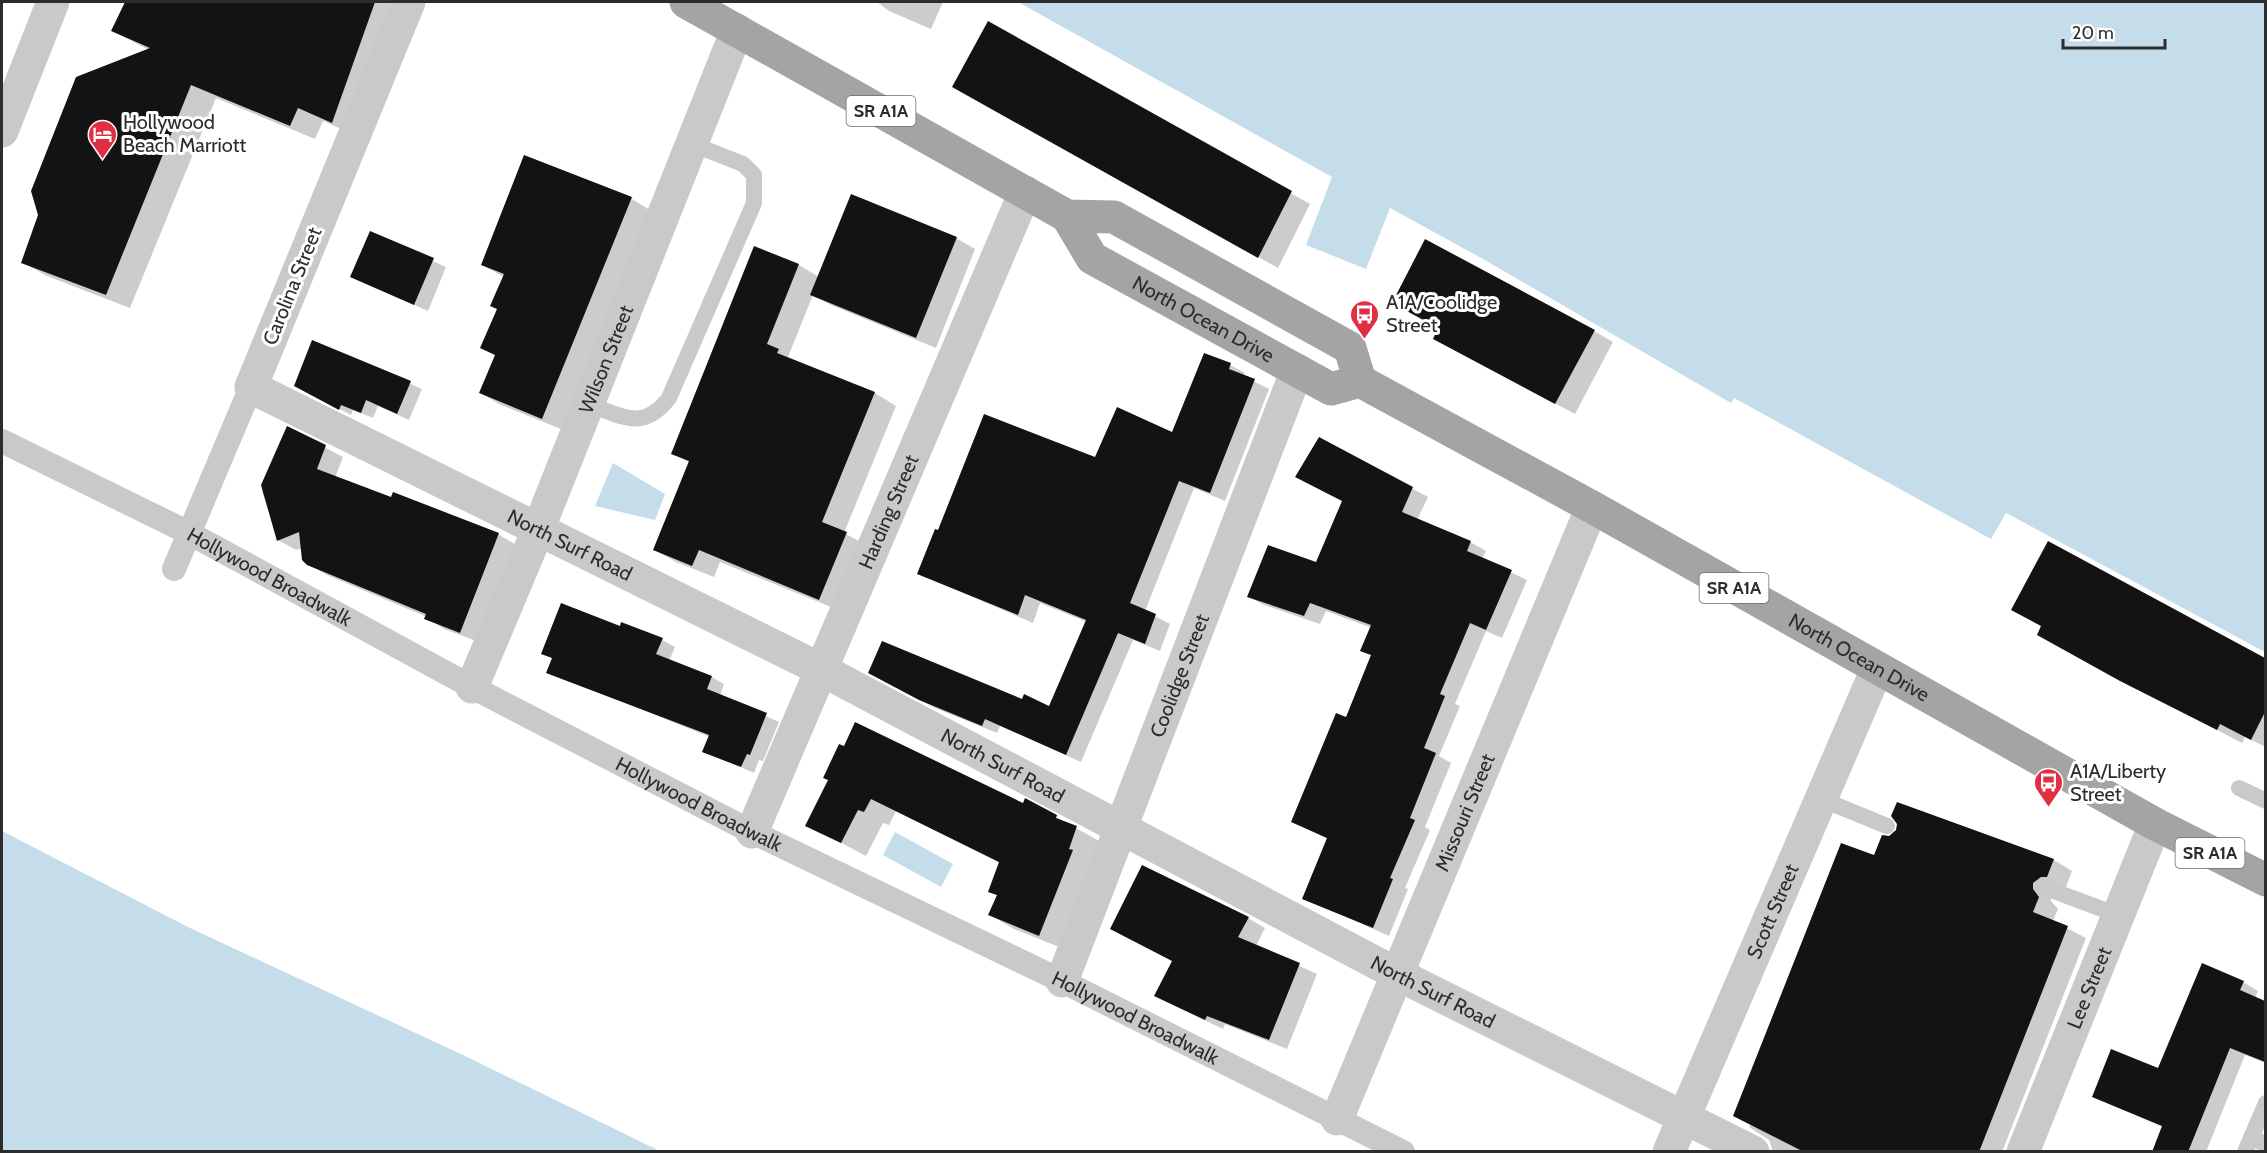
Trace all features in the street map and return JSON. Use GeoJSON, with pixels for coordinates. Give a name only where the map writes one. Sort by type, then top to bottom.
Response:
{"type":"FeatureCollection","features":[{"type":"Feature","properties":{"kind":"main road","name":"North Ocean Drive"},"geometry":{"type":"LineString","coordinates":[[686,2],[1067,216],[1114,217],[1350,348],[1360,381]]}},
{"type":"Feature","properties":{"kind":"main road","name":"North Ocean Drive"},"geometry":{"type":"LineString","coordinates":[[1067,216],[1092,258],[1331,389],[1360,381],[1592,507],[2155,824],[2265,880]]}},
{"type":"Feature","properties":{"kind":"street"},"geometry":{"type":"LineString","coordinates":[[2,131],[53,2]]}},
{"type":"Feature","properties":{"kind":"street","name":"Carolina Street"},"geometry":{"type":"LineString","coordinates":[[174,569],[409,2]]}},
{"type":"Feature","properties":{"kind":"street","name":"Wilson Street"},"geometry":{"type":"LineString","coordinates":[[472,687],[538,530],[737,30]]}},
{"type":"Feature","properties":{"kind":"street","name":"Harding Street"},"geometry":{"type":"LineString","coordinates":[[752,832],[1025,192]]}},
{"type":"Feature","properties":{"kind":"street","name":"Coolidge Street"},"geometry":{"type":"LineString","coordinates":[[1062,981],[1297,370]]}},
{"type":"Feature","properties":{"kind":"street","name":"North Surf Road"},"geometry":{"type":"LineString","coordinates":[[251,387],[820,669],[1397,974],[1753,1152]]}},
{"type":"Feature","properties":{"kind":"street","name":"Hollywood Broadwalk"},"geometry":{"type":"LineString","coordinates":[[2,441],[189,533],[472,687],[752,832],[1062,981],[1403,1152]]}},
{"type":"Feature","properties":{"kind":"street","name":"Missouri Street"},"geometry":{"type":"LineString","coordinates":[[1337,1119],[1592,507]]}},
{"type":"Feature","properties":{"kind":"street","name":"Scott Street"},"geometry":{"type":"LineString","coordinates":[[1669,1152],[1877,669]]}},
{"type":"Feature","properties":{"kind":"street","name":"Lee Street"},"geometry":{"type":"LineString","coordinates":[[2023,1152],[2155,824]]}},
{"type":"Feature","properties":{"kind":"lane"},"geometry":{"type":"LineString","coordinates":[[588,404],[630,419],[658,412],[669,398],[754,203],[754,175],[743,164],[692,144]]}},
{"type":"Feature","properties":{"kind":"lane"},"geometry":{"type":"LineString","coordinates":[[2239,788],[2265,801]]}},
{"type":"Feature","properties":{"kind":"lane"},"geometry":{"type":"LineString","coordinates":[[1821,799],[1887,826]]}},
{"type":"Feature","properties":{"kind":"lane"},"geometry":{"type":"LineString","coordinates":[[2043,887],[2118,915]]}},
{"type":"Feature","properties":{"kind":"lane"},"geometry":{"type":"LineString","coordinates":[[2254,1144],[2265,1102]]}},
{"type":"Feature","properties":{"kind":"water"},"geometry":{"type":"Polygon","coordinates":[[[1018,2],[2265,2],[2265,652],[2006,513],[1991,539],[1734,398],[1731,403],[1483,259],[1390,208],[1366,269],[1306,245],[1332,177],[1018,2]]]}},
{"type":"Feature","properties":{"kind":"water"},"geometry":{"type":"Polygon","coordinates":[[[613,463],[665,494],[655,520],[595,506],[613,463]]]}},
{"type":"Feature","properties":{"kind":"water"},"geometry":{"type":"Polygon","coordinates":[[[2,831],[188,927],[463,1055],[660,1151],[2,1151],[2,831]]]}},
{"type":"Feature","properties":{"kind":"water"},"geometry":{"type":"Polygon","coordinates":[[[895,832],[953,864],[941,887],[883,855],[895,832]]]}},
{"type":"Feature","properties":{"kind":"building","name":"Hollywood Beach Marriott"},"geometry":{"type":"Polygon","coordinates":[[[125,2],[375,2],[332,123],[298,108],[290,126],[191,85],[106,295],[21,263],[38,215],[31,191],[76,77],[150,48],[111,31],[125,2]]]}},
{"type":"Feature","properties":{"kind":"building"},"geometry":{"type":"Polygon","coordinates":[[[988,21],[1292,191],[1258,258],[952,87],[988,21]]]}},
{"type":"Feature","properties":{"kind":"building"},"geometry":{"type":"Polygon","coordinates":[[[524,155],[632,197],[542,419],[479,393],[495,355],[480,348],[497,309],[490,306],[504,274],[481,265],[524,155]]]}},
{"type":"Feature","properties":{"kind":"building"},"geometry":{"type":"Polygon","coordinates":[[[851,194],[957,237],[916,338],[810,295],[851,194]]]}},
{"type":"Feature","properties":{"kind":"building"},"geometry":{"type":"Polygon","coordinates":[[[370,231],[434,258],[414,305],[350,277],[370,231]]]}},
{"type":"Feature","properties":{"kind":"building"},"geometry":{"type":"Polygon","coordinates":[[[1425,239],[1595,330],[1555,404],[1433,339],[1438,328],[1392,303],[1425,239]]]}},
{"type":"Feature","properties":{"kind":"building"},"geometry":{"type":"Polygon","coordinates":[[[754,246],[799,264],[767,344],[779,349],[777,353],[875,392],[822,522],[847,532],[819,600],[699,550],[692,566],[653,550],[689,461],[671,454],[754,246]]]}},
{"type":"Feature","properties":{"kind":"building"},"geometry":{"type":"Polygon","coordinates":[[[312,340],[411,381],[397,414],[366,400],[361,413],[341,405],[339,410],[294,386],[312,340]]]}},
{"type":"Feature","properties":{"kind":"building"},"geometry":{"type":"Polygon","coordinates":[[[1204,353],[1231,363],[1229,369],[1255,379],[1210,493],[1179,481],[1130,603],[1156,614],[1145,644],[1118,633],[1066,755],[985,719],[982,726],[919,700],[868,673],[882,641],[1022,699],[1024,694],[1049,706],[1086,620],[1025,595],[1018,615],[917,574],[935,529],[938,530],[984,414],[1095,457],[1117,407],[1172,432],[1204,353]]]}},
{"type":"Feature","properties":{"kind":"building"},"geometry":{"type":"Polygon","coordinates":[[[287,426],[326,445],[317,469],[391,497],[393,492],[499,533],[460,633],[424,619],[426,614],[307,565],[302,560],[299,532],[277,541],[261,485],[287,426]]]}},
{"type":"Feature","properties":{"kind":"building"},"geometry":{"type":"Polygon","coordinates":[[[1319,437],[1413,487],[1402,512],[1471,541],[1467,551],[1512,570],[1486,630],[1470,623],[1440,694],[1445,696],[1424,748],[1436,753],[1410,818],[1415,820],[1390,878],[1393,879],[1373,928],[1302,899],[1327,838],[1291,822],[1336,713],[1346,717],[1371,655],[1360,651],[1371,625],[1310,603],[1304,616],[1247,597],[1268,545],[1316,562],[1342,501],[1295,477],[1319,437]]]}},
{"type":"Feature","properties":{"kind":"building"},"geometry":{"type":"Polygon","coordinates":[[[2048,541],[2265,658],[2265,712],[2251,740],[2220,724],[2217,730],[2120,681],[2037,635],[2041,626],[2011,610],[2048,541]]]}},
{"type":"Feature","properties":{"kind":"building"},"geometry":{"type":"Polygon","coordinates":[[[561,603],[620,626],[621,622],[663,638],[656,654],[712,676],[707,689],[767,713],[750,755],[747,754],[741,767],[702,752],[709,735],[546,673],[552,658],[541,654],[561,603]]]}},
{"type":"Feature","properties":{"kind":"building"},"geometry":{"type":"Polygon","coordinates":[[[855,722],[1023,803],[1025,798],[1057,815],[1056,818],[1077,826],[1069,849],[1073,850],[1039,936],[988,915],[997,895],[988,892],[999,862],[871,799],[864,812],[858,810],[841,843],[805,826],[828,780],[823,778],[839,744],[844,746],[855,722]]]}},
{"type":"Feature","properties":{"kind":"building"},"geometry":{"type":"Polygon","coordinates":[[[1897,802],[2054,859],[2047,877],[2041,877],[2033,883],[2033,889],[2039,897],[2033,912],[2068,926],[1979,1152],[1804,1152],[1733,1116],[1841,843],[1874,855],[1882,835],[1889,836],[1896,830],[1897,824],[1891,816],[1897,802]]]}},
{"type":"Feature","properties":{"kind":"building"},"geometry":{"type":"Polygon","coordinates":[[[1142,865],[1249,917],[1238,937],[1300,963],[1269,1040],[1207,1016],[1205,1020],[1154,996],[1172,961],[1110,929],[1142,865]]]}},
{"type":"Feature","properties":{"kind":"building"},"geometry":{"type":"Polygon","coordinates":[[[2202,963],[2244,981],[2240,990],[2265,1001],[2265,1062],[2230,1048],[2188,1152],[2152,1152],[2162,1126],[2092,1097],[2111,1049],[2158,1068],[2202,963]]]}},
{"type":"Feature","properties":{"kind":"place","name":"Hollywood Beach Marriott"},"geometry":{"type":"Point","coordinates":[102,160]}},
{"type":"Feature","properties":{"kind":"place","name":"A1A/Coolidge Street"},"geometry":{"type":"Point","coordinates":[1365,340]}},
{"type":"Feature","properties":{"kind":"place","name":"A1A/Liberty Street"},"geometry":{"type":"Point","coordinates":[2049,808]}}]}
